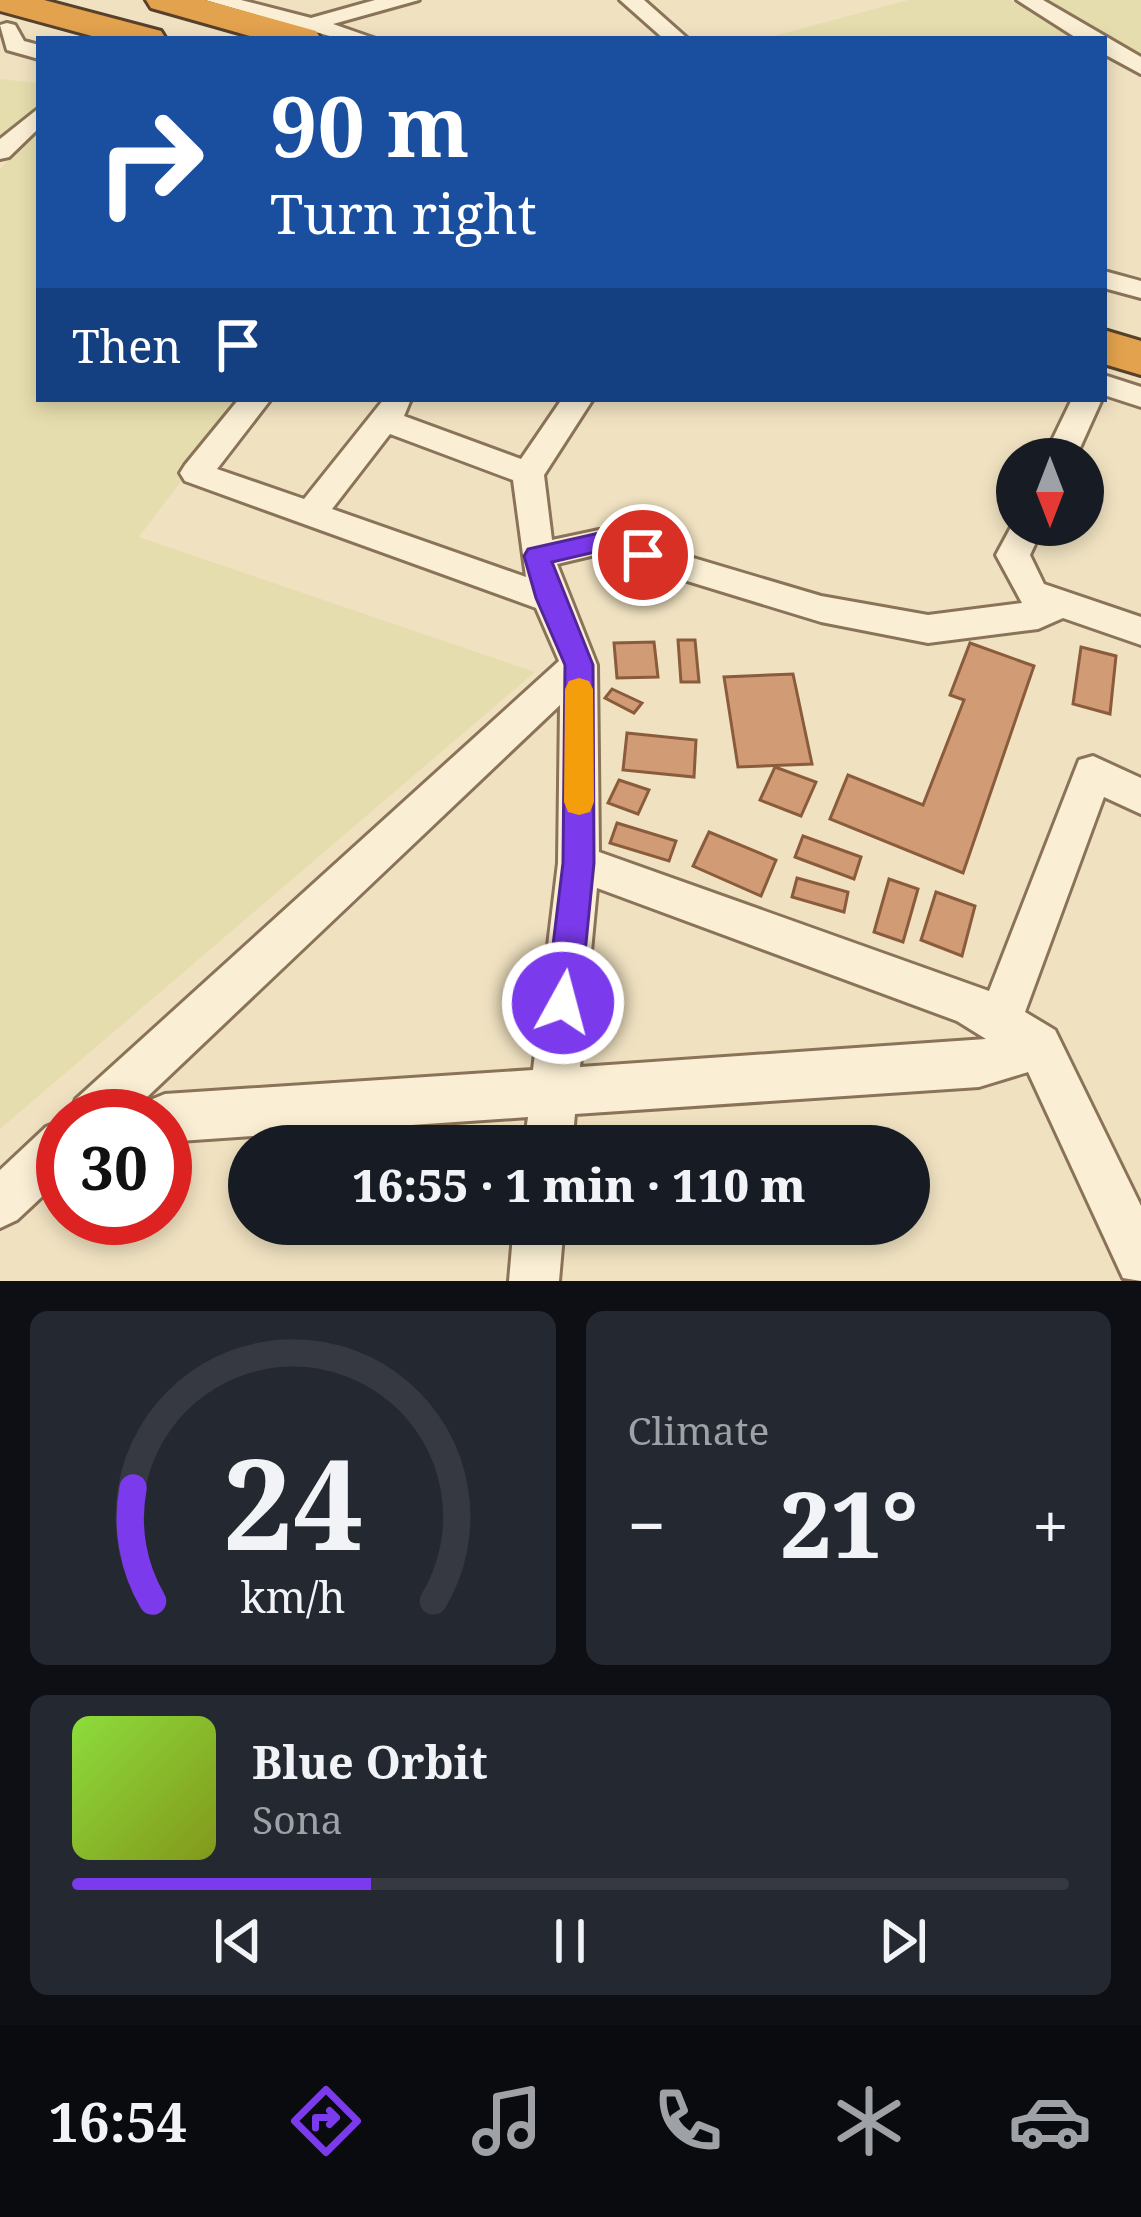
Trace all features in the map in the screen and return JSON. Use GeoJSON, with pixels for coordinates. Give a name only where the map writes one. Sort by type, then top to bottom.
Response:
{"type":"FeatureCollection","features":[{"type":"Feature","properties":{"kind":"highway"},"geometry":{"type":"LineString","coordinates":[[164,0],[309,32]]}},
{"type":"Feature","properties":{"kind":"highway"},"geometry":{"type":"LineString","coordinates":[[17,30],[104,36]]}},
{"type":"Feature","properties":{"kind":"street"},"geometry":{"type":"LineString","coordinates":[[216,0],[309,32],[341,36]]}},
{"type":"Feature","properties":{"kind":"street"},"geometry":{"type":"LineString","coordinates":[[309,32],[340,13],[408,0]]}},
{"type":"Feature","properties":{"kind":"street"},"geometry":{"type":"LineString","coordinates":[[631,0],[673,36]]}},
{"type":"Feature","properties":{"kind":"street"},"geometry":{"type":"LineString","coordinates":[[1028,0],[1089,36]]}},
{"type":"Feature","properties":{"kind":"street"},"geometry":{"type":"LineString","coordinates":[[1107,47],[1141,68]]}},
{"type":"Feature","properties":{"kind":"street"},"geometry":{"type":"LineString","coordinates":[[0,152],[36,118]]}},
{"type":"Feature","properties":{"kind":"street"},"geometry":{"type":"LineString","coordinates":[[1107,280],[1141,290]]}},
{"type":"Feature","properties":{"kind":"street"},"geometry":{"type":"LineString","coordinates":[[1113,357],[1141,397]]}},
{"type":"Feature","properties":{"kind":"street"},"geometry":{"type":"LineString","coordinates":[[254,402],[196,473],[550,598]]}},
{"type":"Feature","properties":{"kind":"street"},"geometry":{"type":"LineString","coordinates":[[550,1125],[579,863],[579,665],[537,556],[528,475],[576,402]]}},
{"type":"Feature","properties":{"kind":"street"},"geometry":{"type":"LineString","coordinates":[[1069,438],[1087,402]]}},
{"type":"Feature","properties":{"kind":"street"},"geometry":{"type":"LineString","coordinates":[[311,513],[392,409],[528,475]]}},
{"type":"Feature","properties":{"kind":"street"},"geometry":{"type":"LineString","coordinates":[[537,556],[599,542],[821,609],[928,629],[1038,616],[1062,603]]}},
{"type":"Feature","properties":{"kind":"street"},"geometry":{"type":"LineString","coordinates":[[1017,546],[1013,555],[1031,593],[1141,631]]}},
{"type":"Feature","properties":{"kind":"street"},"geometry":{"type":"LineString","coordinates":[[126,1089],[579,665]]}},
{"type":"Feature","properties":{"kind":"street"},"geometry":{"type":"LineString","coordinates":[[192,1116],[979,1064],[1019,1034],[1093,772],[1141,797]]}},
{"type":"Feature","properties":{"kind":"street"},"geometry":{"type":"LineString","coordinates":[[579,863],[971,1005],[1019,1034],[1141,1260]]}},
{"type":"Feature","properties":{"kind":"street"},"geometry":{"type":"LineString","coordinates":[[0,1203],[36,1171]]}},
{"type":"Feature","properties":{"kind":"street"},"geometry":{"type":"LineString","coordinates":[[533,1281],[537,1245]]}},
{"type":"Feature","properties":{"kind":"shaded area"},"geometry":{"type":"Polygon","coordinates":[[[908,0],[1010,0],[1071,36],[882,35],[774,36],[908,0]]]}},
{"type":"Feature","properties":{"kind":"shaded area"},"geometry":{"type":"Polygon","coordinates":[[[1039,0],[1141,0],[1141,61],[1107,41],[1107,36],[1098,36],[1039,0]]]}},
{"type":"Feature","properties":{"kind":"shaded area"},"geometry":{"type":"Polygon","coordinates":[[[0,79],[36,83],[36,402],[241,402],[139,537],[535,672],[47,1089],[36,1089],[36,1098],[0,1129],[0,169],[10,159],[0,157],[0,79]]]}},
{"type":"Feature","properties":{"kind":"building"},"geometry":{"type":"Polygon","coordinates":[[[678,640],[695,640],[699,682],[681,682],[678,640]]]}},
{"type":"Feature","properties":{"kind":"building"},"geometry":{"type":"Polygon","coordinates":[[[654,642],[658,677],[617,678],[614,643],[654,642]]]}},
{"type":"Feature","properties":{"kind":"building"},"geometry":{"type":"Polygon","coordinates":[[[970,643],[1034,666],[963,873],[830,819],[848,775],[923,805],[964,700],[950,695],[970,643]]]}},
{"type":"Feature","properties":{"kind":"building"},"geometry":{"type":"Polygon","coordinates":[[[1081,647],[1116,656],[1110,714],[1073,704],[1081,647]]]}},
{"type":"Feature","properties":{"kind":"building"},"geometry":{"type":"Polygon","coordinates":[[[793,674],[812,764],[738,767],[724,677],[793,674]]]}},
{"type":"Feature","properties":{"kind":"building"},"geometry":{"type":"Polygon","coordinates":[[[612,689],[642,703],[634,713],[605,698],[612,689]]]}},
{"type":"Feature","properties":{"kind":"building"},"geometry":{"type":"Polygon","coordinates":[[[627,733],[696,740],[694,777],[623,770],[627,733]]]}},
{"type":"Feature","properties":{"kind":"building"},"geometry":{"type":"Polygon","coordinates":[[[775,767],[816,782],[801,816],[760,800],[775,767]]]}},
{"type":"Feature","properties":{"kind":"building"},"geometry":{"type":"Polygon","coordinates":[[[619,780],[649,790],[638,814],[608,803],[619,780]]]}},
{"type":"Feature","properties":{"kind":"building"},"geometry":{"type":"Polygon","coordinates":[[[617,823],[676,841],[669,861],[610,843],[617,823]]]}},
{"type":"Feature","properties":{"kind":"building"},"geometry":{"type":"Polygon","coordinates":[[[709,832],[776,860],[761,896],[693,866],[709,832]]]}},
{"type":"Feature","properties":{"kind":"building"},"geometry":{"type":"Polygon","coordinates":[[[803,836],[861,857],[854,879],[795,857],[803,836]]]}},
{"type":"Feature","properties":{"kind":"building"},"geometry":{"type":"Polygon","coordinates":[[[797,878],[848,892],[844,912],[792,897],[797,878]]]}},
{"type":"Feature","properties":{"kind":"building"},"geometry":{"type":"Polygon","coordinates":[[[889,879],[918,889],[903,942],[874,932],[889,879]]]}},
{"type":"Feature","properties":{"kind":"building"},"geometry":{"type":"Polygon","coordinates":[[[936,892],[975,906],[962,956],[921,940],[936,892]]]}},
{"type":"Feature","properties":{"kind":"slow traffic"},"geometry":{"type":"LineString","coordinates":[[579,689],[579,802]]}},
{"type":"Feature","properties":{"kind":"route"},"geometry":{"type":"LineString","coordinates":[[563,1003],[579,863],[579,665],[537,556],[599,542],[643,555]]}}]}
